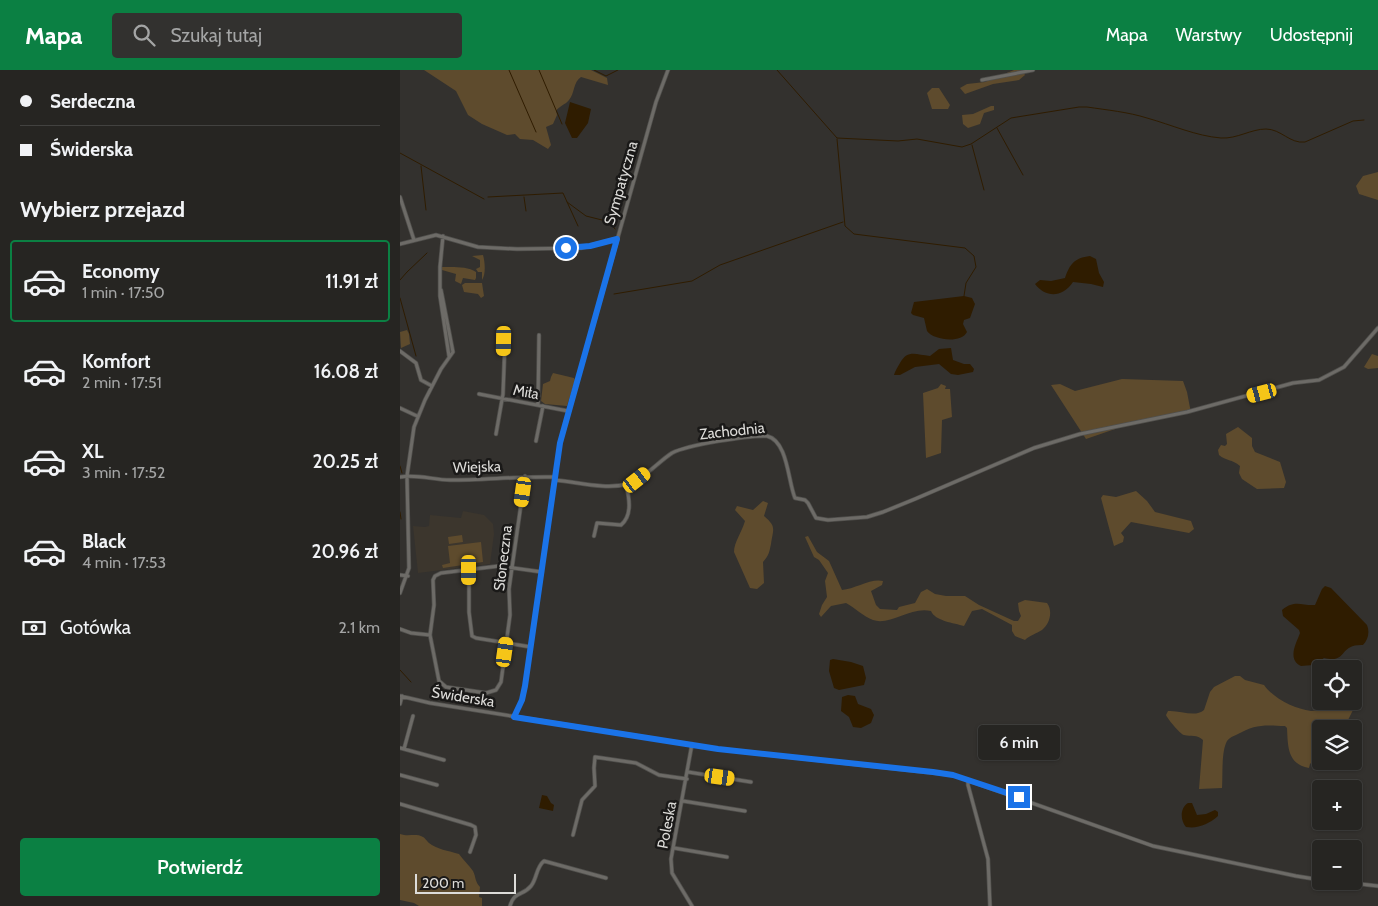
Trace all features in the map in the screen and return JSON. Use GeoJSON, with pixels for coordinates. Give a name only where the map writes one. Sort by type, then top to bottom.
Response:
{"type":"FeatureCollection","features":[{"type":"Feature","properties":{"kind":"street","name":"Sympatyczna"},"geometry":{"type":"LineString","coordinates":[[514,717],[524,694],[560,443],[656,102],[668,70]]}},
{"type":"Feature","properties":{"kind":"street"},"geometry":{"type":"LineString","coordinates":[[982,80],[1034,70]]}},
{"type":"Feature","properties":{"kind":"street"},"geometry":{"type":"LineString","coordinates":[[400,197],[414,240]]}},
{"type":"Feature","properties":{"kind":"street"},"geometry":{"type":"LineString","coordinates":[[400,244],[433,235],[443,236],[484,248],[517,249],[581,248],[617,239]]}},
{"type":"Feature","properties":{"kind":"street"},"geometry":{"type":"LineString","coordinates":[[400,593],[408,576],[410,562],[407,476],[414,427],[417,416],[432,386],[449,356],[453,353],[440,290],[443,236]]}},
{"type":"Feature","properties":{"kind":"street","name":"Zachodnia"},"geometry":{"type":"LineString","coordinates":[[555,478],[601,485],[626,484],[637,480],[671,454],[682,449],[723,441],[767,436],[776,441],[781,448],[796,498],[805,500],[816,518],[828,520],[867,517],[898,506],[1034,448],[1080,434],[1187,412],[1293,383],[1318,380],[1344,367],[1378,328]]}},
{"type":"Feature","properties":{"kind":"street"},"geometry":{"type":"LineString","coordinates":[[536,441],[541,406],[539,335]]}},
{"type":"Feature","properties":{"kind":"street"},"geometry":{"type":"LineString","coordinates":[[496,434],[502,399],[504,341]]}},
{"type":"Feature","properties":{"kind":"street"},"geometry":{"type":"LineString","coordinates":[[400,351],[416,363],[422,380],[432,386]]}},
{"type":"Feature","properties":{"kind":"street","name":"Miła"},"geometry":{"type":"LineString","coordinates":[[479,394],[568,411]]}},
{"type":"Feature","properties":{"kind":"street"},"geometry":{"type":"LineString","coordinates":[[400,408],[417,416]]}},
{"type":"Feature","properties":{"kind":"street","name":"Wiejska"},"geometry":{"type":"LineString","coordinates":[[400,477],[464,480],[525,476],[555,478]]}},
{"type":"Feature","properties":{"kind":"street","name":"Słoneczna"},"geometry":{"type":"LineString","coordinates":[[430,635],[437,676],[441,684],[448,687],[486,693],[496,690],[501,682],[511,610],[509,593],[525,476]]}},
{"type":"Feature","properties":{"kind":"street"},"geometry":{"type":"LineString","coordinates":[[594,536],[597,523],[621,525],[627,520],[628,494],[626,484]]}},
{"type":"Feature","properties":{"kind":"street"},"geometry":{"type":"LineString","coordinates":[[400,629],[410,633],[430,635],[434,609],[433,578],[441,573],[494,566],[542,572]]}},
{"type":"Feature","properties":{"kind":"street"},"geometry":{"type":"LineString","coordinates":[[469,570],[469,612],[472,636],[531,647]]}},
{"type":"Feature","properties":{"kind":"street"},"geometry":{"type":"LineString","coordinates":[[400,575],[408,576]]}},
{"type":"Feature","properties":{"kind":"street"},"geometry":{"type":"LineString","coordinates":[[400,704],[401,696]]}},
{"type":"Feature","properties":{"kind":"street","name":"Świderska"},"geometry":{"type":"LineString","coordinates":[[401,696],[430,704],[750,753],[953,775],[1153,846],[1312,879]]}},
{"type":"Feature","properties":{"kind":"street"},"geometry":{"type":"LineString","coordinates":[[413,716],[402,749],[444,760]]}},
{"type":"Feature","properties":{"kind":"street","name":"Poleska"},"geometry":{"type":"LineString","coordinates":[[692,744],[671,859],[672,873],[692,906]]}},
{"type":"Feature","properties":{"kind":"street"},"geometry":{"type":"LineString","coordinates":[[573,835],[582,800],[595,786],[595,757],[636,763],[659,775],[687,779]]}},
{"type":"Feature","properties":{"kind":"street"},"geometry":{"type":"LineString","coordinates":[[688,772],[752,782]]}},
{"type":"Feature","properties":{"kind":"street"},"geometry":{"type":"LineString","coordinates":[[400,775],[437,785]]}},
{"type":"Feature","properties":{"kind":"street"},"geometry":{"type":"LineString","coordinates":[[968,780],[988,859],[990,906]]}},
{"type":"Feature","properties":{"kind":"street"},"geometry":{"type":"LineString","coordinates":[[683,801],[746,811]]}},
{"type":"Feature","properties":{"kind":"street"},"geometry":{"type":"LineString","coordinates":[[400,804],[471,825],[475,828],[476,835],[470,852]]}},
{"type":"Feature","properties":{"kind":"street"},"geometry":{"type":"LineString","coordinates":[[674,848],[727,856]]}},
{"type":"Feature","properties":{"kind":"street"},"geometry":{"type":"LineString","coordinates":[[510,906],[514,897],[532,885],[539,866],[544,860],[606,878]]}},
{"type":"Feature","properties":{"kind":"street"},"geometry":{"type":"LineString","coordinates":[[1362,884],[1378,886]]}},
{"type":"Feature","properties":{"kind":"shaded area"},"geometry":{"type":"Polygon","coordinates":[[[424,70],[591,70],[607,78],[608,85],[581,77],[578,79],[569,100],[556,111],[557,115],[553,124],[546,127],[551,145],[548,149],[533,140],[520,139],[515,134],[507,135],[482,124],[468,115],[456,91],[424,70]]]}},
{"type":"Feature","properties":{"kind":"shaded area"},"geometry":{"type":"Polygon","coordinates":[[[1014,70],[1022,70],[1025,75],[1019,80],[993,84],[965,94],[960,88],[967,84],[985,82],[1014,70]]]}},
{"type":"Feature","properties":{"kind":"shaded area"},"geometry":{"type":"Polygon","coordinates":[[[932,88],[939,88],[950,105],[948,109],[932,109],[927,93],[932,88]]]}},
{"type":"Feature","properties":{"kind":"shaded area"},"geometry":{"type":"Polygon","coordinates":[[[570,102],[591,109],[588,123],[577,138],[572,138],[565,123],[570,102]]]}},
{"type":"Feature","properties":{"kind":"shaded area"},"geometry":{"type":"Polygon","coordinates":[[[994,106],[994,110],[984,113],[980,124],[968,128],[963,124],[962,115],[973,114],[994,106]]]}},
{"type":"Feature","properties":{"kind":"shaded area"},"geometry":{"type":"Polygon","coordinates":[[[1378,172],[1378,200],[1359,194],[1356,186],[1363,176],[1378,172]]]}},
{"type":"Feature","properties":{"kind":"shaded area"},"geometry":{"type":"Polygon","coordinates":[[[483,255],[485,268],[482,280],[482,272],[478,272],[476,269],[480,267],[480,260],[472,256],[483,255]]]}},
{"type":"Feature","properties":{"kind":"shaded area"},"geometry":{"type":"Polygon","coordinates":[[[1090,256],[1096,259],[1099,273],[1104,282],[1103,287],[1073,282],[1064,291],[1049,294],[1039,289],[1035,284],[1040,280],[1051,281],[1065,278],[1073,262],[1090,256]]]}},
{"type":"Feature","properties":{"kind":"shaded area"},"geometry":{"type":"Polygon","coordinates":[[[442,267],[468,269],[476,272],[476,278],[475,280],[463,278],[461,284],[455,281],[456,274],[442,270],[442,267]]]}},
{"type":"Feature","properties":{"kind":"shaded area"},"geometry":{"type":"Polygon","coordinates":[[[465,283],[482,283],[484,296],[481,298],[478,294],[464,292],[462,285],[465,283]]]}},
{"type":"Feature","properties":{"kind":"shaded area"},"geometry":{"type":"Polygon","coordinates":[[[964,296],[972,298],[975,304],[970,318],[964,320],[963,324],[967,332],[959,338],[935,337],[927,331],[924,318],[911,313],[914,302],[964,296]]]}},
{"type":"Feature","properties":{"kind":"shaded area"},"geometry":{"type":"Polygon","coordinates":[[[407,330],[410,344],[401,348],[400,332],[407,330]]]}},
{"type":"Feature","properties":{"kind":"shaded area"},"geometry":{"type":"Polygon","coordinates":[[[951,348],[953,360],[970,364],[974,369],[973,372],[958,375],[951,374],[939,364],[915,367],[900,375],[894,375],[900,363],[909,354],[930,356],[939,349],[951,348]]]}},
{"type":"Feature","properties":{"kind":"shaded area"},"geometry":{"type":"Polygon","coordinates":[[[1372,354],[1378,356],[1378,368],[1368,369],[1364,367],[1372,354]]]}},
{"type":"Feature","properties":{"kind":"shaded area"},"geometry":{"type":"Polygon","coordinates":[[[553,373],[574,378],[575,380],[567,406],[545,404],[541,401],[543,384],[550,381],[553,373]]]}},
{"type":"Feature","properties":{"kind":"shaded area"},"geometry":{"type":"Polygon","coordinates":[[[1122,379],[1183,381],[1191,413],[1118,428],[1086,439],[1051,385],[1060,384],[1075,391],[1122,379]]]}},
{"type":"Feature","properties":{"kind":"shaded area"},"geometry":{"type":"Polygon","coordinates":[[[941,384],[946,386],[945,389],[950,389],[952,417],[942,420],[941,453],[926,458],[923,393],[938,388],[941,384]]]}},
{"type":"Feature","properties":{"kind":"shaded area"},"geometry":{"type":"Polygon","coordinates":[[[1238,427],[1252,438],[1252,446],[1255,452],[1280,462],[1286,482],[1284,488],[1257,489],[1242,479],[1239,473],[1240,466],[1219,455],[1218,450],[1221,445],[1225,446],[1227,444],[1226,434],[1238,427]]]}},
{"type":"Feature","properties":{"kind":"shaded area"},"geometry":{"type":"Polygon","coordinates":[[[1136,491],[1155,512],[1191,521],[1194,529],[1189,533],[1131,522],[1121,533],[1124,537],[1123,542],[1114,546],[1101,498],[1103,495],[1116,497],[1136,491]]]}},
{"type":"Feature","properties":{"kind":"shaded area"},"geometry":{"type":"Polygon","coordinates":[[[763,501],[768,503],[764,516],[771,523],[773,531],[769,552],[763,562],[764,583],[757,589],[750,588],[734,552],[735,544],[745,521],[735,510],[737,506],[753,510],[763,501]]]}},
{"type":"Feature","properties":{"kind":"shaded area"},"geometry":{"type":"Polygon","coordinates":[[[463,511],[484,515],[493,524],[494,534],[490,564],[418,573],[413,526],[429,526],[430,515],[461,518],[463,511]]]}},
{"type":"Feature","properties":{"kind":"shaded area"},"geometry":{"type":"Polygon","coordinates":[[[462,535],[463,542],[449,544],[448,537],[462,535]]]}},
{"type":"Feature","properties":{"kind":"shaded area"},"geometry":{"type":"Polygon","coordinates":[[[808,536],[817,552],[829,561],[842,590],[873,581],[883,581],[882,585],[871,591],[876,605],[880,609],[897,610],[899,607],[915,603],[921,592],[927,589],[935,594],[965,596],[979,605],[1014,621],[1018,621],[1021,616],[1018,603],[1025,600],[1047,603],[1050,610],[1049,621],[1042,630],[1025,640],[1015,636],[1012,631],[1012,625],[982,609],[972,611],[964,626],[950,623],[936,617],[931,611],[923,610],[886,620],[873,620],[846,603],[831,606],[821,617],[819,614],[827,597],[825,581],[828,573],[819,560],[814,557],[805,537],[808,536]]]}},
{"type":"Feature","properties":{"kind":"shaded area"},"geometry":{"type":"Polygon","coordinates":[[[481,542],[483,562],[443,568],[442,565],[450,563],[448,546],[481,542]]]}},
{"type":"Feature","properties":{"kind":"shaded area"},"geometry":{"type":"Polygon","coordinates":[[[1325,586],[1331,588],[1367,625],[1367,638],[1363,645],[1350,647],[1337,658],[1312,660],[1312,665],[1301,666],[1294,659],[1293,655],[1300,633],[1299,630],[1283,616],[1282,610],[1295,604],[1315,605],[1325,586]]]}},
{"type":"Feature","properties":{"kind":"shaded area"},"geometry":{"type":"Polygon","coordinates":[[[833,659],[863,666],[866,678],[864,685],[839,690],[834,688],[829,671],[830,660],[833,659]]]}},
{"type":"Feature","properties":{"kind":"shaded area"},"geometry":{"type":"Polygon","coordinates":[[[1235,676],[1240,676],[1245,680],[1264,685],[1278,698],[1304,710],[1353,710],[1348,720],[1312,720],[1312,762],[1309,768],[1296,763],[1290,753],[1287,728],[1285,726],[1254,727],[1227,741],[1223,758],[1222,788],[1199,789],[1203,740],[1196,736],[1182,734],[1166,715],[1168,711],[1192,714],[1204,710],[1210,692],[1214,687],[1235,676]]]}},
{"type":"Feature","properties":{"kind":"shaded area"},"geometry":{"type":"Polygon","coordinates":[[[848,695],[855,696],[858,704],[871,709],[874,715],[871,723],[861,728],[853,727],[849,717],[841,711],[842,697],[848,695]]]}},
{"type":"Feature","properties":{"kind":"shaded area"},"geometry":{"type":"Polygon","coordinates":[[[542,795],[547,796],[554,805],[553,811],[539,808],[542,795]]]}},
{"type":"Feature","properties":{"kind":"shaded area"},"geometry":{"type":"Polygon","coordinates":[[[1188,803],[1192,803],[1197,815],[1215,810],[1218,812],[1218,816],[1203,825],[1186,827],[1182,814],[1183,808],[1188,803]]]}},
{"type":"Feature","properties":{"kind":"shaded area"},"geometry":{"type":"Polygon","coordinates":[[[400,834],[424,837],[435,847],[459,854],[473,871],[480,887],[479,897],[482,898],[482,906],[419,906],[400,900],[400,834]]]}},
{"type":"Feature","properties":{"kind":"waterway"},"geometry":{"type":"LineString","coordinates":[[509,70],[536,132]]}},
{"type":"Feature","properties":{"kind":"waterway"},"geometry":{"type":"LineString","coordinates":[[539,70],[562,124]]}},
{"type":"Feature","properties":{"kind":"waterway"},"geometry":{"type":"LineString","coordinates":[[594,70],[606,76],[618,70]]}},
{"type":"Feature","properties":{"kind":"waterway"},"geometry":{"type":"LineString","coordinates":[[777,70],[837,138],[898,141],[917,139],[962,147],[971,144],[1011,118],[1079,107],[1132,114],[1212,137],[1227,138],[1266,129],[1276,131],[1300,142],[1305,142],[1353,121],[1364,120]]}},
{"type":"Feature","properties":{"kind":"waterway"},"geometry":{"type":"LineString","coordinates":[[997,128],[1023,175]]}},
{"type":"Feature","properties":{"kind":"waterway"},"geometry":{"type":"LineString","coordinates":[[837,139],[845,226],[854,234],[965,248],[974,256],[976,267],[966,283],[964,296]]}},
{"type":"Feature","properties":{"kind":"waterway"},"geometry":{"type":"LineString","coordinates":[[972,145],[984,190]]}},
{"type":"Feature","properties":{"kind":"waterway"},"geometry":{"type":"LineString","coordinates":[[400,153],[484,199]]}},
{"type":"Feature","properties":{"kind":"waterway"},"geometry":{"type":"LineString","coordinates":[[421,166],[426,210]]}},
{"type":"Feature","properties":{"kind":"waterway"},"geometry":{"type":"LineString","coordinates":[[488,197],[563,193],[578,226]]}},
{"type":"Feature","properties":{"kind":"waterway"},"geometry":{"type":"LineString","coordinates":[[524,197],[526,211]]}},
{"type":"Feature","properties":{"kind":"waterway"},"geometry":{"type":"LineString","coordinates":[[567,202],[586,216],[610,222],[615,229]]}},
{"type":"Feature","properties":{"kind":"waterway"},"geometry":{"type":"LineString","coordinates":[[614,294],[692,281],[720,265],[843,222]]}},
{"type":"Feature","properties":{"kind":"waterway"},"geometry":{"type":"LineString","coordinates":[[400,280],[427,253]]}},
{"type":"Feature","properties":{"kind":"waterway"},"geometry":{"type":"LineString","coordinates":[[400,298],[416,356]]}},
{"type":"Feature","properties":{"kind":"waterway"},"geometry":{"type":"LineString","coordinates":[[400,466],[402,473]]}},
{"type":"Feature","properties":{"kind":"waterway"},"geometry":{"type":"LineString","coordinates":[[400,512],[401,519]]}},
{"type":"Feature","properties":{"kind":"waterway"},"geometry":{"type":"LineString","coordinates":[[400,670],[411,682]]}},
{"type":"Feature","properties":{"kind":"route"},"geometry":{"type":"LineString","coordinates":[[566,248],[581,248],[617,239],[560,443],[525,686],[522,700],[514,717],[718,749],[953,775],[1019,797]]}}]}
